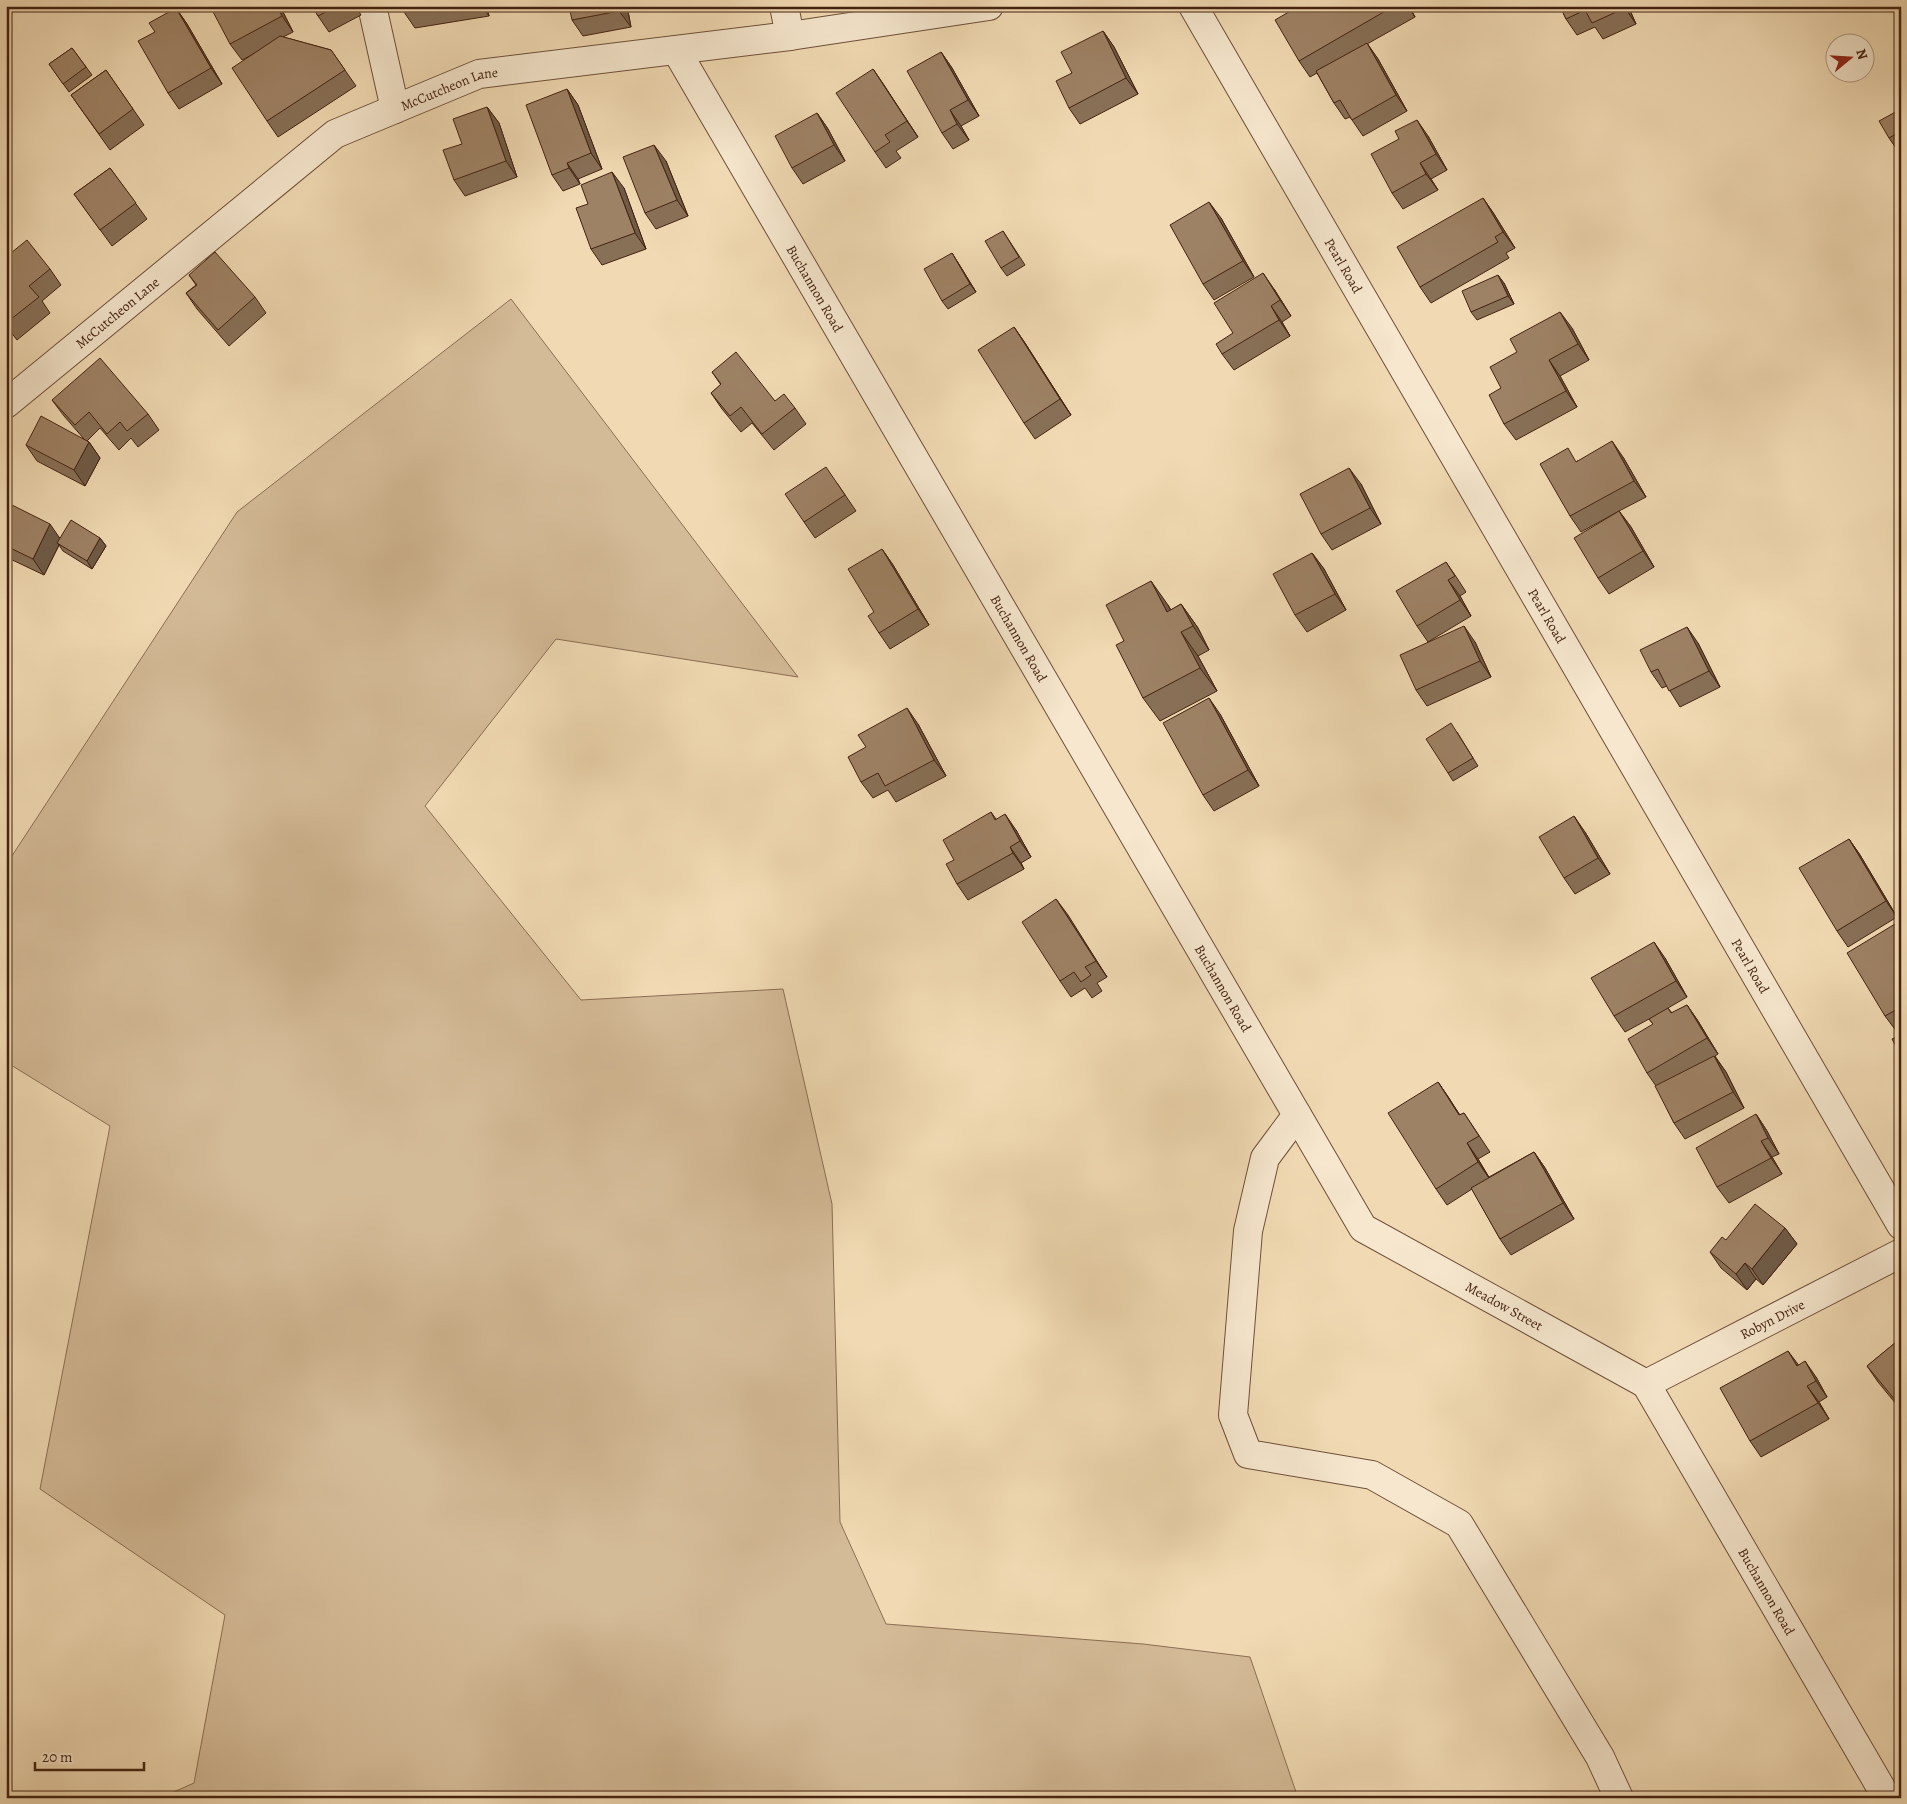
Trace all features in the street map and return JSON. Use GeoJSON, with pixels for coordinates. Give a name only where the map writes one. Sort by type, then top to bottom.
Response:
{"type":"FeatureCollection","features":[{"type":"Feature","properties":{"kind":"street"},"geometry":{"type":"LineString","coordinates":[[372,6],[395,109]]}},
{"type":"Feature","properties":{"kind":"street"},"geometry":{"type":"LineString","coordinates":[[784,6],[790,36]]}},
{"type":"Feature","properties":{"kind":"street","name":"McCutcheon Lane"},"geometry":{"type":"LineString","coordinates":[[6,404],[335,134],[480,74],[790,36],[989,6]]}},
{"type":"Feature","properties":{"kind":"street","name":"Pearl Road"},"geometry":{"type":"LineString","coordinates":[[1193,6],[1901,1225]]}},
{"type":"Feature","properties":{"kind":"street","name":"Buchannon Road"},"geometry":{"type":"LineString","coordinates":[[676,50],[1363,1228]]}},
{"type":"Feature","properties":{"kind":"street"},"geometry":{"type":"LineString","coordinates":[[1297,1115],[1265,1158],[1248,1232],[1233,1415],[1248,1454],[1372,1475],[1459,1524],[1595,1749],[1618,1798]]}},
{"type":"Feature","properties":{"kind":"street","name":"Meadow Street"},"geometry":{"type":"LineString","coordinates":[[1363,1228],[1646,1384]]}},
{"type":"Feature","properties":{"kind":"street","name":"Robyn Drive"},"geometry":{"type":"LineString","coordinates":[[1646,1384],[1901,1253]]}},
{"type":"Feature","properties":{"kind":"street","name":"Buchannon Road"},"geometry":{"type":"LineString","coordinates":[[1646,1384],[1887,1798]]}},
{"type":"Feature","properties":{"kind":"shaded area"},"geometry":{"type":"Polygon","coordinates":[[[511,299],[798,677],[556,639],[425,806],[581,1000],[783,989],[832,1204],[840,1522],[886,1624],[1143,1644],[1250,1657],[1298,1798],[160,1798],[194,1783],[225,1615],[40,1489],[110,1126],[6,1062],[6,865],[237,512],[511,299]]]}},
{"type":"Feature","properties":{"kind":"building"},"geometry":{"type":"Polygon","coordinates":[[[215,6],[277,6],[282,16],[230,44],[211,8],[215,6]]]}},
{"type":"Feature","properties":{"kind":"building"},"geometry":{"type":"Polygon","coordinates":[[[312,6],[337,6],[318,16],[312,6]]]}},
{"type":"Feature","properties":{"kind":"building"},"geometry":{"type":"Polygon","coordinates":[[[403,6],[438,6],[404,12],[403,6]]]}},
{"type":"Feature","properties":{"kind":"building"},"geometry":{"type":"Polygon","coordinates":[[[569,6],[619,6],[619,11],[572,20],[569,6]]]}},
{"type":"Feature","properties":{"kind":"building"},"geometry":{"type":"Polygon","coordinates":[[[1299,6],[1394,6],[1299,61],[1275,20],[1299,6]]]}},
{"type":"Feature","properties":{"kind":"building"},"geometry":{"type":"Polygon","coordinates":[[[1560,6],[1624,6],[1625,8],[1592,23],[1585,10],[1566,19],[1560,6]]]}},
{"type":"Feature","properties":{"kind":"building"},"geometry":{"type":"Polygon","coordinates":[[[176,8],[211,68],[168,93],[138,41],[155,32],[149,23],[176,8]]]}},
{"type":"Feature","properties":{"kind":"building"},"geometry":{"type":"Polygon","coordinates":[[[1103,31],[1126,78],[1069,108],[1056,81],[1072,73],[1061,52],[1103,31]]]}},
{"type":"Feature","properties":{"kind":"building"},"geometry":{"type":"Polygon","coordinates":[[[280,36],[331,50],[345,70],[267,121],[232,68],[280,36]]]}},
{"type":"Feature","properties":{"kind":"building"},"geometry":{"type":"Polygon","coordinates":[[[1367,43],[1396,95],[1352,120],[1340,100],[1334,103],[1316,71],[1367,43]]]}},
{"type":"Feature","properties":{"kind":"building"},"geometry":{"type":"Polygon","coordinates":[[[72,48],[86,67],[63,84],[49,64],[72,48]]]}},
{"type":"Feature","properties":{"kind":"building"},"geometry":{"type":"Polygon","coordinates":[[[941,52],[968,100],[950,110],[957,124],[942,133],[907,71],[941,52]]]}},
{"type":"Feature","properties":{"kind":"building"},"geometry":{"type":"Polygon","coordinates":[[[873,69],[907,121],[885,135],[890,142],[875,152],[836,93],[873,69]]]}},
{"type":"Feature","properties":{"kind":"building"},"geometry":{"type":"Polygon","coordinates":[[[106,70],[133,109],[99,134],[71,95],[106,70]]]}},
{"type":"Feature","properties":{"kind":"building"},"geometry":{"type":"Polygon","coordinates":[[[567,89],[591,153],[567,163],[569,168],[552,175],[526,105],[567,89]]]}},
{"type":"Feature","properties":{"kind":"building"},"geometry":{"type":"Polygon","coordinates":[[[487,107],[506,161],[454,180],[443,150],[462,144],[453,119],[487,107]]]}},
{"type":"Feature","properties":{"kind":"building"},"geometry":{"type":"Polygon","coordinates":[[[1901,109],[1901,131],[1889,138],[1879,121],[1901,109]]]}},
{"type":"Feature","properties":{"kind":"building"},"geometry":{"type":"Polygon","coordinates":[[[817,113],[834,145],[792,168],[775,136],[817,113]]]}},
{"type":"Feature","properties":{"kind":"building"},"geometry":{"type":"Polygon","coordinates":[[[1417,120],[1436,154],[1420,163],[1426,174],[1392,193],[1371,154],[1399,139],[1395,131],[1417,120]]]}},
{"type":"Feature","properties":{"kind":"building"},"geometry":{"type":"Polygon","coordinates":[[[654,145],[677,200],[645,213],[623,157],[654,145]]]}},
{"type":"Feature","properties":{"kind":"building"},"geometry":{"type":"Polygon","coordinates":[[[110,168],[136,203],[100,230],[74,194],[110,168]]]}},
{"type":"Feature","properties":{"kind":"building"},"geometry":{"type":"Polygon","coordinates":[[[612,172],[635,233],[591,249],[576,208],[588,204],[581,185],[612,172]]]}},
{"type":"Feature","properties":{"kind":"building"},"geometry":{"type":"Polygon","coordinates":[[[1483,198],[1503,232],[1495,237],[1498,242],[1420,287],[1397,247],[1483,198]]]}},
{"type":"Feature","properties":{"kind":"building"},"geometry":{"type":"Polygon","coordinates":[[[1209,202],[1243,261],[1203,284],[1170,225],[1209,202]]]}},
{"type":"Feature","properties":{"kind":"building"},"geometry":{"type":"Polygon","coordinates":[[[1003,231],[1019,257],[1001,268],[985,241],[1003,231]]]}},
{"type":"Feature","properties":{"kind":"building"},"geometry":{"type":"Polygon","coordinates":[[[27,240],[50,269],[29,286],[39,297],[6,323],[6,257],[27,240]]]}},
{"type":"Feature","properties":{"kind":"building"},"geometry":{"type":"Polygon","coordinates":[[[215,252],[255,297],[218,330],[186,293],[197,285],[189,275],[215,252]]]}},
{"type":"Feature","properties":{"kind":"building"},"geometry":{"type":"Polygon","coordinates":[[[952,253],[970,284],[942,301],[924,269],[952,253]]]}},
{"type":"Feature","properties":{"kind":"building"},"geometry":{"type":"Polygon","coordinates":[[[1263,273],[1280,300],[1271,306],[1279,320],[1222,354],[1216,344],[1233,333],[1214,303],[1263,273]]]}},
{"type":"Feature","properties":{"kind":"building"},"geometry":{"type":"Polygon","coordinates":[[[1498,275],[1508,296],[1471,312],[1462,291],[1498,275]]]}},
{"type":"Feature","properties":{"kind":"building"},"geometry":{"type":"Polygon","coordinates":[[[1560,312],[1578,344],[1549,360],[1566,391],[1504,424],[1489,395],[1501,388],[1490,367],[1517,352],[1510,339],[1560,312]]]}},
{"type":"Feature","properties":{"kind":"building"},"geometry":{"type":"Polygon","coordinates":[[[1014,327],[1060,399],[1024,423],[978,350],[1014,327]]]}},
{"type":"Feature","properties":{"kind":"building"},"geometry":{"type":"Polygon","coordinates":[[[736,352],[775,401],[784,394],[795,408],[762,434],[741,407],[730,416],[711,393],[721,384],[712,372],[736,352]]]}},
{"type":"Feature","properties":{"kind":"building"},"geometry":{"type":"Polygon","coordinates":[[[100,358],[148,414],[127,431],[120,422],[107,434],[89,412],[75,425],[52,400],[100,358]]]}},
{"type":"Feature","properties":{"kind":"building"},"geometry":{"type":"Polygon","coordinates":[[[41,416],[89,442],[74,470],[26,445],[41,416]]]}},
{"type":"Feature","properties":{"kind":"building"},"geometry":{"type":"Polygon","coordinates":[[[1612,441],[1634,481],[1570,516],[1540,464],[1568,448],[1576,462],[1612,441]]]}},
{"type":"Feature","properties":{"kind":"building"},"geometry":{"type":"Polygon","coordinates":[[[826,467],[845,495],[804,522],[785,494],[826,467]]]}},
{"type":"Feature","properties":{"kind":"building"},"geometry":{"type":"Polygon","coordinates":[[[1349,468],[1370,508],[1321,534],[1300,494],[1349,468]]]}},
{"type":"Feature","properties":{"kind":"building"},"geometry":{"type":"Polygon","coordinates":[[[6,502],[50,524],[33,559],[6,546],[6,502]]]}},
{"type":"Feature","properties":{"kind":"building"},"geometry":{"type":"Polygon","coordinates":[[[1619,511],[1643,551],[1598,578],[1574,538],[1619,511]]]}},
{"type":"Feature","properties":{"kind":"building"},"geometry":{"type":"Polygon","coordinates":[[[71,520],[100,538],[87,561],[57,543],[71,520]]]}},
{"type":"Feature","properties":{"kind":"building"},"geometry":{"type":"Polygon","coordinates":[[[882,549],[918,609],[879,633],[868,616],[874,612],[848,569],[882,549]]]}},
{"type":"Feature","properties":{"kind":"building"},"geometry":{"type":"Polygon","coordinates":[[[1312,553],[1335,594],[1295,615],[1273,574],[1312,553]]]}},
{"type":"Feature","properties":{"kind":"building"},"geometry":{"type":"Polygon","coordinates":[[[1446,562],[1455,576],[1448,580],[1460,600],[1417,626],[1396,591],[1446,562]]]}},
{"type":"Feature","properties":{"kind":"building"},"geometry":{"type":"Polygon","coordinates":[[[1151,581],[1167,612],[1181,604],[1193,626],[1181,632],[1200,668],[1143,698],[1116,645],[1124,641],[1106,605],[1151,581]]]}},
{"type":"Feature","properties":{"kind":"building"},"geometry":{"type":"Polygon","coordinates":[[[1464,626],[1480,661],[1416,690],[1400,655],[1464,626]]]}},
{"type":"Feature","properties":{"kind":"building"},"geometry":{"type":"Polygon","coordinates":[[[1687,627],[1709,671],[1669,691],[1658,669],[1651,672],[1640,650],[1687,627]]]}},
{"type":"Feature","properties":{"kind":"building"},"geometry":{"type":"Polygon","coordinates":[[[1209,698],[1248,770],[1203,795],[1163,723],[1209,698]]]}},
{"type":"Feature","properties":{"kind":"building"},"geometry":{"type":"Polygon","coordinates":[[[907,708],[934,760],[885,786],[878,773],[861,782],[848,757],[866,747],[858,735],[907,708]]]}},
{"type":"Feature","properties":{"kind":"building"},"geometry":{"type":"Polygon","coordinates":[[[1451,723],[1473,758],[1448,773],[1426,739],[1451,723]]]}},
{"type":"Feature","properties":{"kind":"building"},"geometry":{"type":"Polygon","coordinates":[[[991,812],[995,820],[1005,814],[1020,841],[1010,847],[1013,853],[957,884],[946,864],[954,860],[943,840],[991,812]]]}},
{"type":"Feature","properties":{"kind":"building"},"geometry":{"type":"Polygon","coordinates":[[[1574,816],[1598,858],[1564,878],[1539,837],[1574,816]]]}},
{"type":"Feature","properties":{"kind":"building"},"geometry":{"type":"Polygon","coordinates":[[[1849,839],[1886,901],[1837,931],[1799,868],[1849,839]]]}},
{"type":"Feature","properties":{"kind":"building"},"geometry":{"type":"Polygon","coordinates":[[[1056,899],[1096,961],[1085,967],[1091,975],[1081,982],[1074,972],[1060,981],[1022,922],[1056,899]]]}},
{"type":"Feature","properties":{"kind":"building"},"geometry":{"type":"Polygon","coordinates":[[[1900,921],[1901,1007],[1885,1016],[1847,953],[1900,921]]]}},
{"type":"Feature","properties":{"kind":"building"},"geometry":{"type":"Polygon","coordinates":[[[1654,942],[1676,981],[1614,1016],[1591,978],[1654,942]]]}},
{"type":"Feature","properties":{"kind":"building"},"geometry":{"type":"Polygon","coordinates":[[[1687,1005],[1707,1038],[1647,1073],[1628,1039],[1653,1024],[1649,1019],[1668,1008],[1671,1013],[1687,1005]]]}},
{"type":"Feature","properties":{"kind":"building"},"geometry":{"type":"Polygon","coordinates":[[[1901,1035],[1901,1056],[1892,1039],[1901,1035]]]}},
{"type":"Feature","properties":{"kind":"building"},"geometry":{"type":"Polygon","coordinates":[[[1714,1056],[1733,1092],[1674,1123],[1655,1086],[1714,1056]]]}},
{"type":"Feature","properties":{"kind":"building"},"geometry":{"type":"Polygon","coordinates":[[[1438,1082],[1459,1115],[1464,1113],[1479,1136],[1467,1143],[1478,1162],[1436,1189],[1388,1113],[1438,1082]]]}},
{"type":"Feature","properties":{"kind":"building"},"geometry":{"type":"Polygon","coordinates":[[[1756,1114],[1768,1138],[1761,1141],[1771,1158],[1717,1187],[1696,1148],[1756,1114]]]}},
{"type":"Feature","properties":{"kind":"building"},"geometry":{"type":"Polygon","coordinates":[[[1534,1152],[1563,1203],[1500,1239],[1471,1188],[1534,1152]]]}},
{"type":"Feature","properties":{"kind":"building"},"geometry":{"type":"Polygon","coordinates":[[[1755,1204],[1785,1228],[1752,1269],[1745,1263],[1736,1274],[1710,1252],[1722,1237],[1726,1240],[1755,1204]]]}},
{"type":"Feature","properties":{"kind":"building"},"geometry":{"type":"Polygon","coordinates":[[[1901,1338],[1901,1407],[1867,1366],[1901,1338]]]}},
{"type":"Feature","properties":{"kind":"building"},"geometry":{"type":"Polygon","coordinates":[[[1788,1351],[1797,1366],[1805,1361],[1816,1381],[1807,1386],[1818,1403],[1750,1441],[1720,1388],[1788,1351]]]}},
{"type":"Feature","properties":{"kind":"building"},"geometry":{"type":"Polygon","coordinates":[[[1588,1792],[1591,1798],[1574,1798],[1588,1792]]]}},
{"type":"Feature","properties":{"kind":"building"},"geometry":{"type":"Polygon","coordinates":[[[1499,1794],[1500,1798],[1491,1798],[1499,1794]]]}}]}
